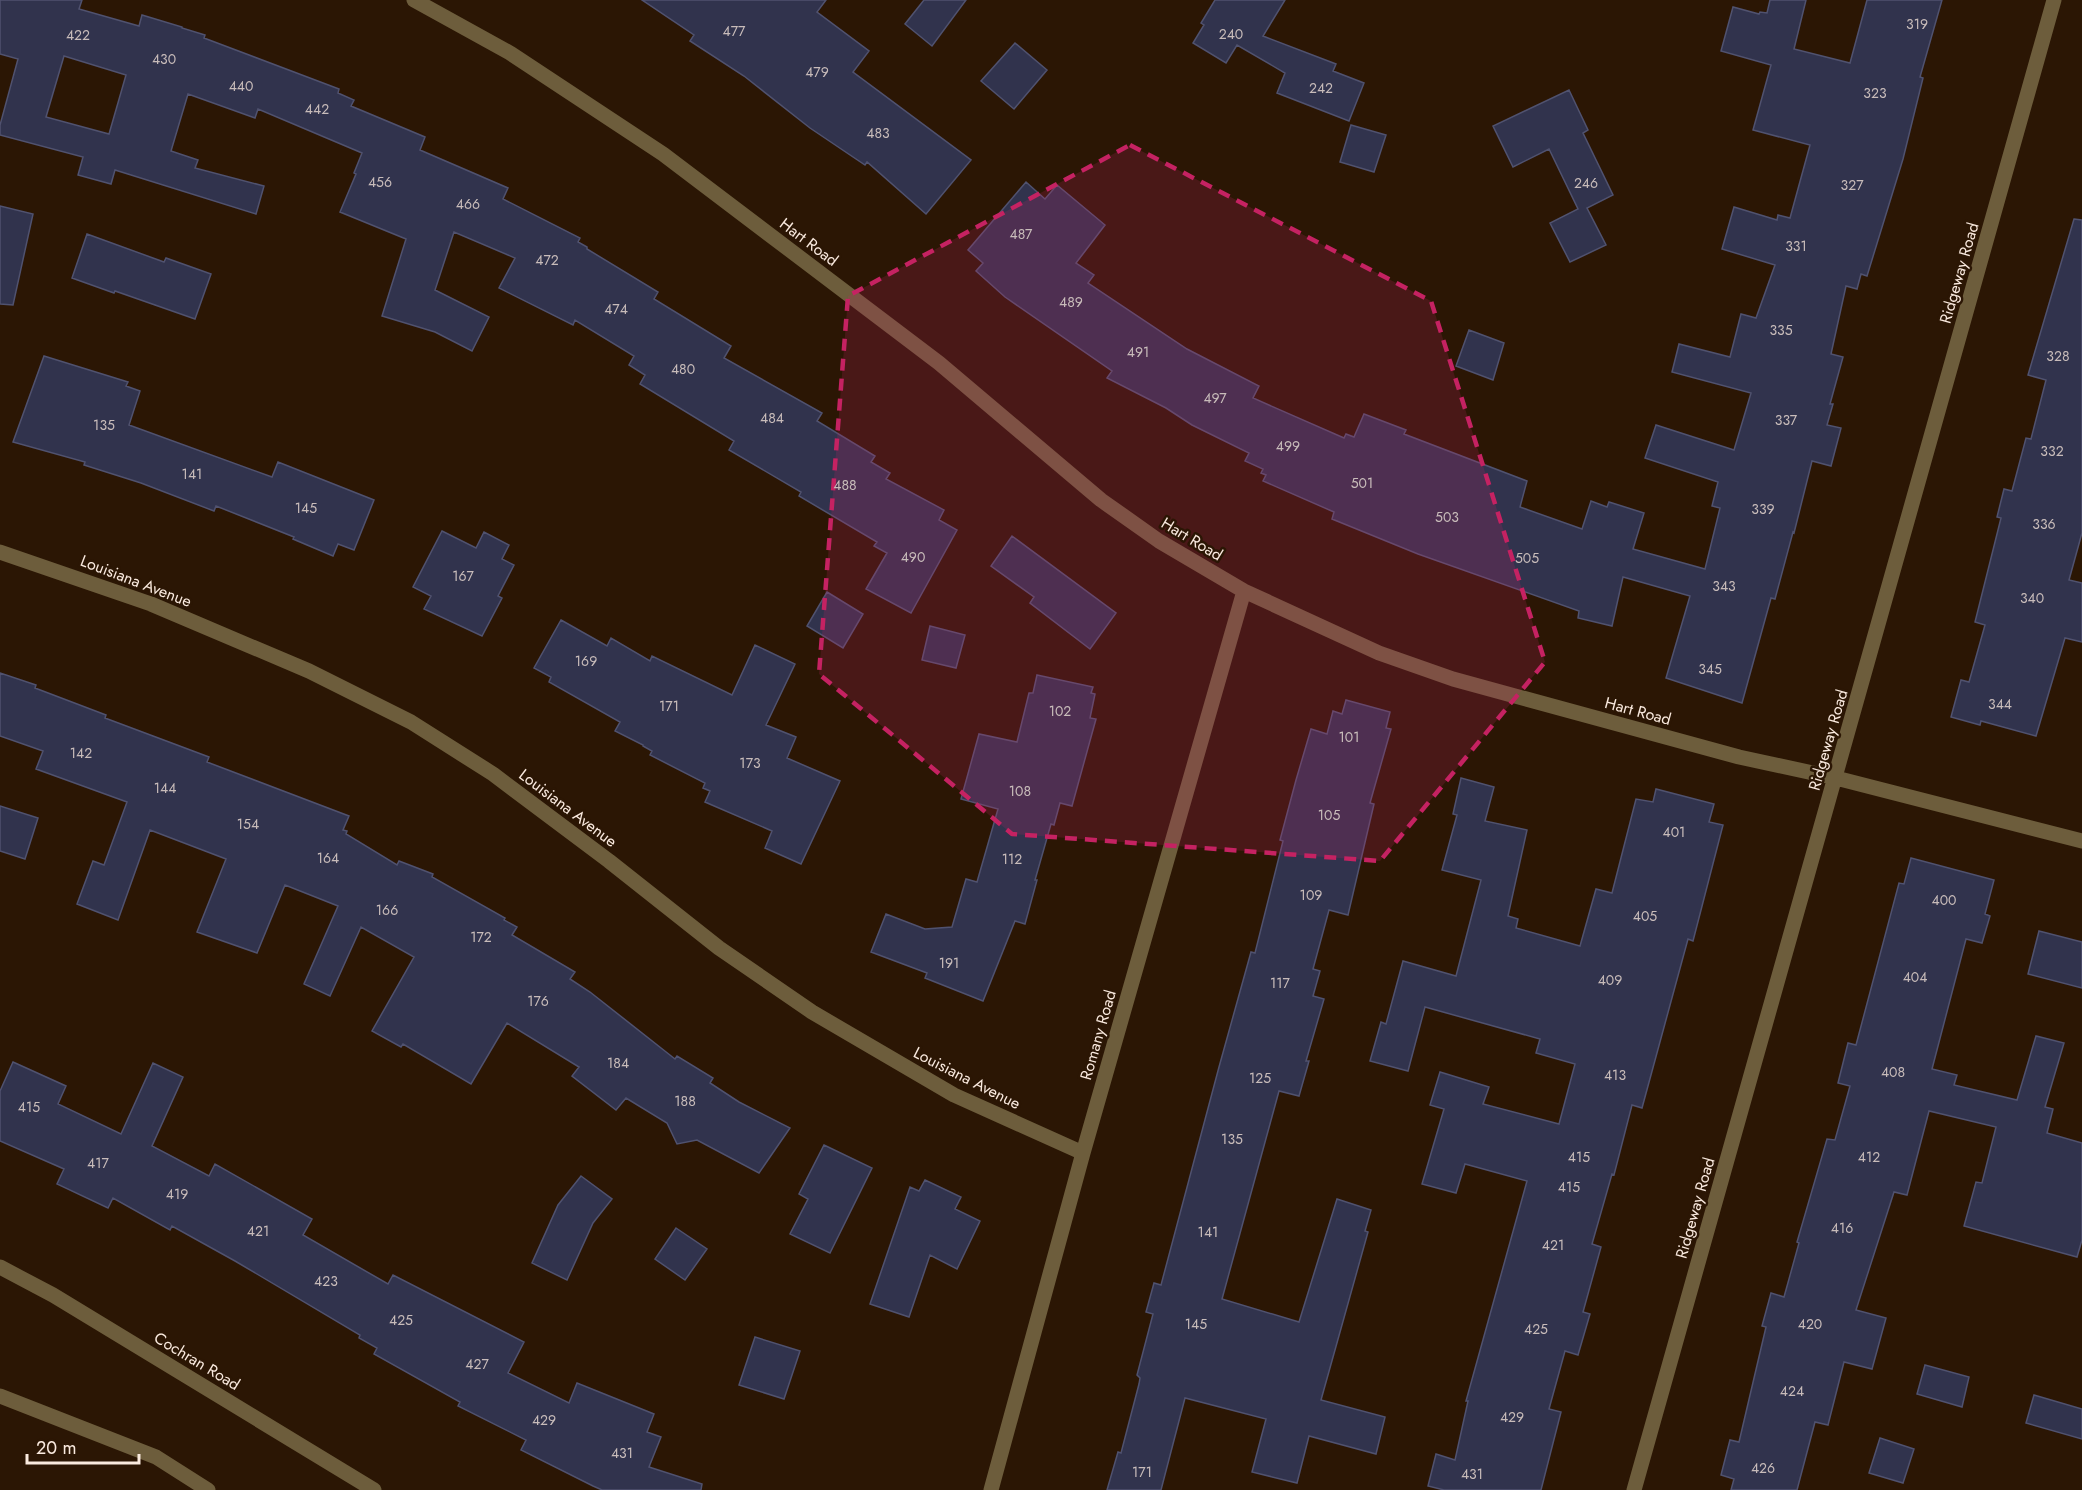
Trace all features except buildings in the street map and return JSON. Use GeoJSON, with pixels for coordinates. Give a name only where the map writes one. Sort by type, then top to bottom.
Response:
{"type":"FeatureCollection","features":[{"type":"Feature","properties":{"kind":"street","name":"Hart Road"},"geometry":{"type":"LineString","coordinates":[[414,0],[510,53],[663,154],[939,363],[1101,500],[1159,541],[1244,591],[1379,653],[1453,679],[1739,758],[1836,778],[2082,841]]}},
{"type":"Feature","properties":{"kind":"street","name":"Ridgeway Road"},"geometry":{"type":"LineString","coordinates":[[1634,1490],[2054,0]]}},
{"type":"Feature","properties":{"kind":"street","name":"Louisiana Avenue"},"geometry":{"type":"LineString","coordinates":[[0,552],[152,604],[309,671],[411,722],[493,774],[609,861],[719,948],[812,1012],[954,1095],[1083,1153]]}},
{"type":"Feature","properties":{"kind":"street","name":"Romany Road"},"geometry":{"type":"LineString","coordinates":[[991,1490],[1083,1153],[1244,591]]}},
{"type":"Feature","properties":{"kind":"street","name":"Cochran Road"},"geometry":{"type":"LineString","coordinates":[[0,1267],[53,1295],[358,1486],[374,1490]]}},
{"type":"Feature","properties":{"kind":"street"},"geometry":{"type":"LineString","coordinates":[[0,1396],[156,1457],[208,1490]]}},
{"type":"Feature","properties":{"kind":"highlighted area"},"geometry":{"type":"Polygon","coordinates":[[[1130,145],[1431,301],[1545,662],[1380,861],[1012,834],[819,674],[848,296],[1130,145]]]}}]}
